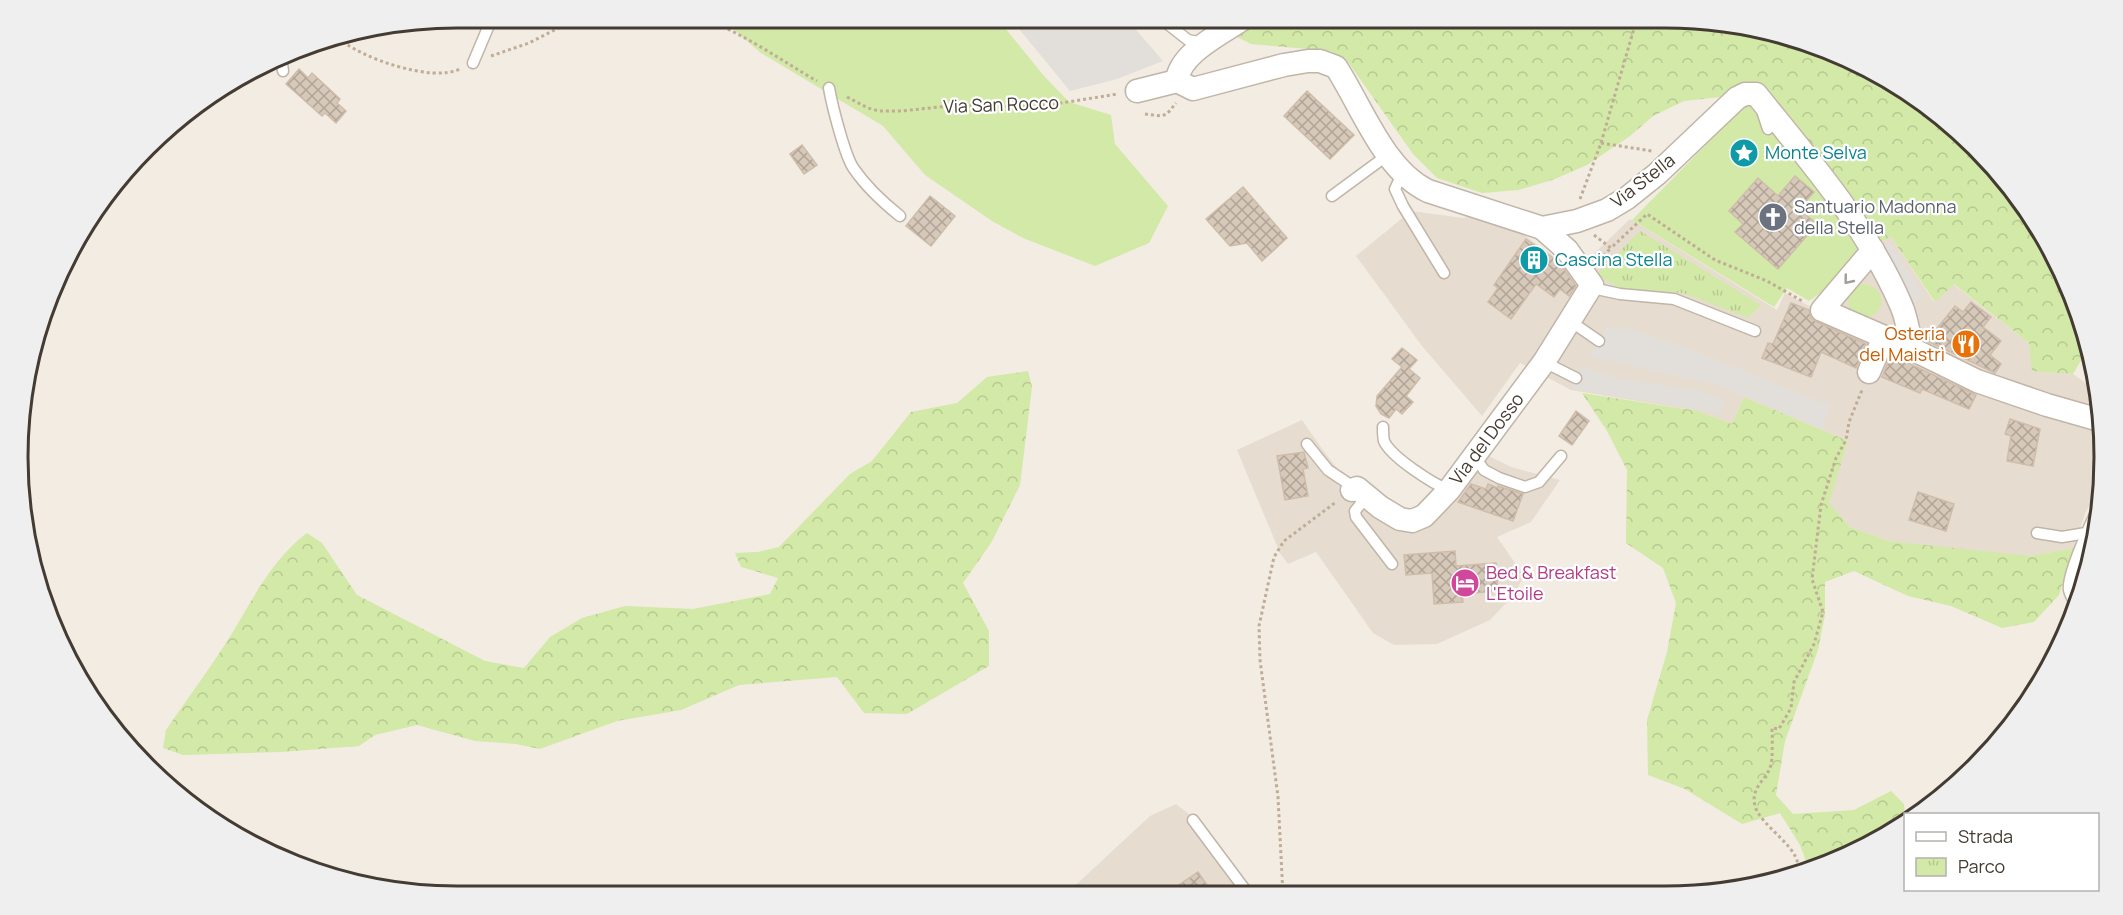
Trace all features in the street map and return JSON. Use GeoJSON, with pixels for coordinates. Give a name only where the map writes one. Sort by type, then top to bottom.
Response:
{"type":"FeatureCollection","features":[{"type":"Feature","properties":{"kind":"street"},"geometry":{"type":"LineString","coordinates":[[1137,91],[1177,81],[1178,73],[1188,57],[1229,28]]}},
{"type":"Feature","properties":{"kind":"street","name":"Via Stella"},"geometry":{"type":"LineString","coordinates":[[1177,81],[1193,89],[1308,61],[1336,67],[1358,107],[1402,174],[1414,184],[1428,191],[1542,228],[1576,221],[1607,210],[1627,198],[1657,174],[1737,98],[1750,93],[1758,97]]}},
{"type":"Feature","properties":{"kind":"street"},"geometry":{"type":"LineString","coordinates":[[1758,97],[1834,192],[1873,249],[1902,306],[1912,349]]}},
{"type":"Feature","properties":{"kind":"street"},"geometry":{"type":"LineString","coordinates":[[1542,228],[1567,250],[1591,281],[1592,288]]}},
{"type":"Feature","properties":{"kind":"street"},"geometry":{"type":"LineString","coordinates":[[1873,249],[1822,310],[1912,349],[1977,381],[2093,418]]}},
{"type":"Feature","properties":{"kind":"street","name":"Via del Dosso"},"geometry":{"type":"LineString","coordinates":[[1358,491],[1400,519],[1412,521],[1424,516],[1449,490],[1544,362],[1592,288]]}},
{"type":"Feature","properties":{"kind":"street"},"geometry":{"type":"LineString","coordinates":[[1867,379],[1884,337]]}},
{"type":"Feature","properties":{"kind":"lane"},"geometry":{"type":"LineString","coordinates":[[473,63],[488,28]]}},
{"type":"Feature","properties":{"kind":"lane"},"geometry":{"type":"LineString","coordinates":[[1173,28],[1188,40],[1206,44]]}},
{"type":"Feature","properties":{"kind":"lane"},"geometry":{"type":"LineString","coordinates":[[282,66],[283,71]]}},
{"type":"Feature","properties":{"kind":"lane"},"geometry":{"type":"LineString","coordinates":[[826,86],[852,168],[888,207],[900,216]]}},
{"type":"Feature","properties":{"kind":"lane"},"geometry":{"type":"LineString","coordinates":[[1758,97],[1768,129]]}},
{"type":"Feature","properties":{"kind":"lane"},"geometry":{"type":"LineString","coordinates":[[1332,196],[1389,154]]}},
{"type":"Feature","properties":{"kind":"lane"},"geometry":{"type":"LineString","coordinates":[[1402,174],[1395,189],[1444,273]]}},
{"type":"Feature","properties":{"kind":"lane"},"geometry":{"type":"LineString","coordinates":[[1592,288],[1620,294],[1674,299],[1755,331]]}},
{"type":"Feature","properties":{"kind":"lane"},"geometry":{"type":"LineString","coordinates":[[1570,321],[1599,341]]}},
{"type":"Feature","properties":{"kind":"lane"},"geometry":{"type":"LineString","coordinates":[[1544,362],[1576,378]]}},
{"type":"Feature","properties":{"kind":"lane"},"geometry":{"type":"LineString","coordinates":[[1383,427],[1384,442],[1402,461],[1438,486],[1449,490]]}},
{"type":"Feature","properties":{"kind":"lane"},"geometry":{"type":"LineString","coordinates":[[1307,444],[1328,470],[1358,491],[1356,517],[1392,564]]}},
{"type":"Feature","properties":{"kind":"lane"},"geometry":{"type":"LineString","coordinates":[[1474,456],[1484,470],[1526,487],[1539,482],[1561,456]]}},
{"type":"Feature","properties":{"kind":"lane"},"geometry":{"type":"LineString","coordinates":[[2072,595],[2069,589],[2075,562],[2088,528]]}},
{"type":"Feature","properties":{"kind":"lane"},"geometry":{"type":"LineString","coordinates":[[2037,533],[2062,537],[2086,533]]}},
{"type":"Feature","properties":{"kind":"lane"},"geometry":{"type":"LineString","coordinates":[[1193,820],[1242,886]]}},
{"type":"Feature","properties":{"kind":"path"},"geometry":{"type":"LineString","coordinates":[[346,43],[367,57],[392,65],[430,72],[455,71],[529,43],[558,28]]}},
{"type":"Feature","properties":{"kind":"path","name":"Via San Rocco"},"geometry":{"type":"LineString","coordinates":[[723,28],[826,86],[868,108],[879,111],[959,105],[1017,107],[1137,91]]}},
{"type":"Feature","properties":{"kind":"path"},"geometry":{"type":"LineString","coordinates":[[1634,28],[1600,143],[1581,197],[1576,221],[1611,248],[1647,214],[1715,260],[1767,281],[1810,305]]}},
{"type":"Feature","properties":{"kind":"path"},"geometry":{"type":"LineString","coordinates":[[1145,114],[1161,116],[1167,114]]}},
{"type":"Feature","properties":{"kind":"path"},"geometry":{"type":"LineString","coordinates":[[1600,143],[1650,151],[1680,152]]}},
{"type":"Feature","properties":{"kind":"path"},"geometry":{"type":"LineString","coordinates":[[1798,866],[1796,855],[1770,829],[1755,808],[1754,792],[1771,766],[1772,728],[1779,729],[1791,708],[1794,682],[1814,644],[1823,617],[1812,579],[1821,505],[1836,458],[1846,440],[1849,422],[1867,379]]}},
{"type":"Feature","properties":{"kind":"path"},"geometry":{"type":"LineString","coordinates":[[1283,886],[1278,797],[1260,660],[1259,626],[1274,557],[1284,541],[1358,491]]}},
{"type":"Feature","properties":{"kind":"shaded area"},"geometry":{"type":"Polygon","coordinates":[[[1018,28],[1135,28],[1163,61],[1117,79],[1070,91],[1018,28]]]}},
{"type":"Feature","properties":{"kind":"shaded area"},"geometry":{"type":"Polygon","coordinates":[[[1411,211],[1463,218],[1479,215],[1524,235],[1575,272],[1630,219],[1777,310],[1785,293],[1813,308],[1869,249],[1891,237],[1934,302],[1953,284],[2029,343],[2056,371],[2073,374],[2088,385],[2094,429],[2092,500],[2085,513],[2074,548],[2030,556],[1889,541],[1850,527],[1828,503],[1848,441],[1744,397],[1732,424],[1698,411],[1571,390],[1520,363],[1482,416],[1422,346],[1356,256],[1411,211]]]}},
{"type":"Feature","properties":{"kind":"shaded area"},"geometry":{"type":"Polygon","coordinates":[[[1889,242],[1924,296],[1912,303],[1878,250],[1889,242]]]}},
{"type":"Feature","properties":{"kind":"shaded area"},"geometry":{"type":"Polygon","coordinates":[[[1607,327],[1630,329],[1681,346],[1830,406],[1822,429],[1719,385],[1589,356],[1607,327]]]}},
{"type":"Feature","properties":{"kind":"shaded area"},"geometry":{"type":"Polygon","coordinates":[[[1582,367],[1623,380],[1701,391],[1725,401],[1719,414],[1571,388],[1582,367]]]}},
{"type":"Feature","properties":{"kind":"shaded area"},"geometry":{"type":"Polygon","coordinates":[[[1302,420],[1352,487],[1416,523],[1481,452],[1511,467],[1560,480],[1531,522],[1497,537],[1524,576],[1513,596],[1490,620],[1437,644],[1394,645],[1373,633],[1316,552],[1288,564],[1280,553],[1237,450],[1302,420]]]}},
{"type":"Feature","properties":{"kind":"shaded area"},"geometry":{"type":"Polygon","coordinates":[[[1176,804],[1199,822],[1245,886],[1075,886],[1150,816],[1176,804]]]}},
{"type":"Feature","properties":{"kind":"green space"},"geometry":{"type":"Polygon","coordinates":[[[732,28],[1005,28],[1044,76],[1069,102],[1111,115],[1115,144],[1168,206],[1149,243],[1095,266],[1023,238],[992,221],[925,175],[883,126],[761,53],[732,28]]]}},
{"type":"Feature","properties":{"kind":"green space"},"geometry":{"type":"Polygon","coordinates":[[[1220,28],[1694,29],[1777,43],[1830,61],[1880,86],[1927,117],[1969,154],[2006,196],[2037,243],[2069,313],[2066,311],[2054,333],[2072,347],[2080,347],[2083,358],[2073,374],[2032,371],[2029,343],[1954,284],[1935,302],[1891,237],[1875,245],[1755,84],[1721,97],[1684,101],[1653,116],[1630,136],[1587,165],[1555,179],[1519,190],[1482,193],[1437,178],[1413,154],[1348,62],[1331,51],[1251,44],[1220,28]]]}},
{"type":"Feature","properties":{"kind":"green space"},"geometry":{"type":"Polygon","coordinates":[[[1750,100],[1866,246],[1829,287],[1809,301],[1787,288],[1774,307],[1632,220],[1750,100]]]}},
{"type":"Feature","properties":{"kind":"green space"},"geometry":{"type":"Polygon","coordinates":[[[1640,231],[1761,305],[1748,318],[1683,293],[1620,288],[1596,275],[1640,231]]]}},
{"type":"Feature","properties":{"kind":"green space"},"geometry":{"type":"Polygon","coordinates":[[[1865,284],[1878,291],[1882,302],[1876,313],[1863,319],[1858,313],[1856,316],[1852,312],[1848,302],[1854,289],[1865,284]]]}},
{"type":"Feature","properties":{"kind":"green space"},"geometry":{"type":"Polygon","coordinates":[[[2066,311],[2069,313],[2080,347],[2072,347],[2053,333],[2066,311]]]}},
{"type":"Feature","properties":{"kind":"green space"},"geometry":{"type":"Polygon","coordinates":[[[1028,371],[1032,387],[1020,485],[991,543],[963,583],[989,631],[989,666],[907,714],[864,713],[837,677],[739,685],[681,710],[617,721],[540,749],[516,744],[475,741],[417,725],[375,735],[359,746],[281,752],[183,755],[163,748],[166,730],[223,647],[264,580],[283,555],[307,533],[322,543],[357,595],[485,661],[524,668],[550,637],[582,618],[625,606],[693,609],[770,594],[778,578],[741,567],[735,553],[758,552],[779,547],[850,474],[872,461],[911,412],[957,403],[987,377],[1028,371]]]}},
{"type":"Feature","properties":{"kind":"green space"},"geometry":{"type":"Polygon","coordinates":[[[1582,393],[1698,411],[1732,424],[1744,397],[1848,441],[1829,503],[1850,527],[1889,541],[2030,556],[2074,548],[2059,595],[2034,622],[2002,628],[1951,606],[1908,596],[1854,571],[1825,582],[1825,615],[1818,650],[1785,741],[1776,795],[1793,814],[1854,810],[1891,791],[1904,804],[1904,814],[1855,842],[1805,863],[1800,845],[1780,813],[1742,824],[1685,789],[1648,775],[1647,720],[1667,652],[1676,603],[1663,568],[1626,543],[1627,470],[1607,431],[1582,393]]]}},
{"type":"Feature","properties":{"kind":"building"},"geometry":{"type":"Polygon","coordinates":[[[299,69],[308,78],[312,73],[340,99],[337,103],[346,111],[336,123],[325,113],[322,116],[286,84],[299,69]]]}},
{"type":"Feature","properties":{"kind":"building"},"geometry":{"type":"Polygon","coordinates":[[[1307,91],[1354,135],[1330,159],[1284,116],[1307,91]]]}},
{"type":"Feature","properties":{"kind":"building"},"geometry":{"type":"Polygon","coordinates":[[[802,145],[817,165],[804,174],[790,154],[802,145]]]}},
{"type":"Feature","properties":{"kind":"building","name":"Santuario Madonna della Stella"},"geometry":{"type":"Polygon","coordinates":[[[1795,176],[1814,192],[1799,209],[1817,224],[1778,269],[1735,232],[1743,224],[1729,211],[1758,178],[1778,196],[1795,176]]]}},
{"type":"Feature","properties":{"kind":"building"},"geometry":{"type":"Polygon","coordinates":[[[1243,187],[1287,238],[1262,261],[1247,243],[1230,246],[1206,219],[1243,187]]]}},
{"type":"Feature","properties":{"kind":"building"},"geometry":{"type":"Polygon","coordinates":[[[930,196],[955,216],[931,246],[906,226],[930,196]]]}},
{"type":"Feature","properties":{"kind":"building","name":"Cascina Stella"},"geometry":{"type":"Polygon","coordinates":[[[1526,239],[1559,262],[1576,286],[1569,296],[1560,289],[1554,297],[1536,284],[1511,319],[1488,302],[1498,288],[1494,285],[1526,239]]]}},
{"type":"Feature","properties":{"kind":"building"},"geometry":{"type":"Polygon","coordinates":[[[1971,302],[1991,317],[1983,327],[2001,341],[1990,355],[2001,364],[1995,373],[1927,341],[1955,306],[1963,312],[1971,302]]]}},
{"type":"Feature","properties":{"kind":"building"},"geometry":{"type":"Polygon","coordinates":[[[1791,303],[1809,310],[1811,318],[1817,322],[1866,344],[1856,368],[1821,352],[1811,377],[1762,358],[1768,343],[1773,344],[1791,303]]]}},
{"type":"Feature","properties":{"kind":"building"},"geometry":{"type":"Polygon","coordinates":[[[1402,348],[1417,360],[1409,369],[1420,378],[1406,396],[1413,402],[1402,414],[1396,409],[1389,418],[1381,414],[1376,406],[1377,396],[1402,367],[1392,359],[1402,348]]]}},
{"type":"Feature","properties":{"kind":"building"},"geometry":{"type":"Polygon","coordinates":[[[1891,355],[1976,395],[1969,409],[1922,389],[1920,393],[1882,377],[1891,355]]]}},
{"type":"Feature","properties":{"kind":"building"},"geometry":{"type":"Polygon","coordinates":[[[1576,411],[1589,421],[1572,445],[1559,436],[1576,411]]]}},
{"type":"Feature","properties":{"kind":"building"},"geometry":{"type":"Polygon","coordinates":[[[2010,419],[2040,429],[2033,466],[2007,461],[2011,436],[2005,434],[2010,419]]]}},
{"type":"Feature","properties":{"kind":"building"},"geometry":{"type":"Polygon","coordinates":[[[1304,452],[1308,468],[1303,469],[1308,496],[1285,500],[1277,456],[1304,452]]]}},
{"type":"Feature","properties":{"kind":"building"},"geometry":{"type":"Polygon","coordinates":[[[1471,484],[1486,489],[1488,484],[1523,494],[1513,521],[1458,502],[1471,484]]]}},
{"type":"Feature","properties":{"kind":"building"},"geometry":{"type":"Polygon","coordinates":[[[1918,492],[1954,504],[1946,531],[1909,520],[1918,492]]]}},
{"type":"Feature","properties":{"kind":"building","name":"Bed & Breakfast L'Etoile"},"geometry":{"type":"Polygon","coordinates":[[[1455,551],[1456,566],[1496,563],[1498,591],[1462,594],[1463,602],[1434,604],[1432,573],[1406,575],[1404,555],[1455,551]]]}},
{"type":"Feature","properties":{"kind":"building"},"geometry":{"type":"Polygon","coordinates":[[[1198,872],[1208,886],[1177,886],[1198,872]]]}},
{"type":"Feature","properties":{"kind":"place","name":"Monte Selva"},"geometry":{"type":"Point","coordinates":[1744,153]}},
{"type":"Feature","properties":{"kind":"place","name":"Santuario Madonna della Stella"},"geometry":{"type":"Point","coordinates":[1773,217]}},
{"type":"Feature","properties":{"kind":"place","name":"Cascina Stella"},"geometry":{"type":"Point","coordinates":[1534,260]}},
{"type":"Feature","properties":{"kind":"place","name":"Osteria del Maistrì"},"geometry":{"type":"Point","coordinates":[1966,344]}},
{"type":"Feature","properties":{"kind":"place","name":"Bed & Breakfast L'Etoile"},"geometry":{"type":"Point","coordinates":[1465,583]}}]}
